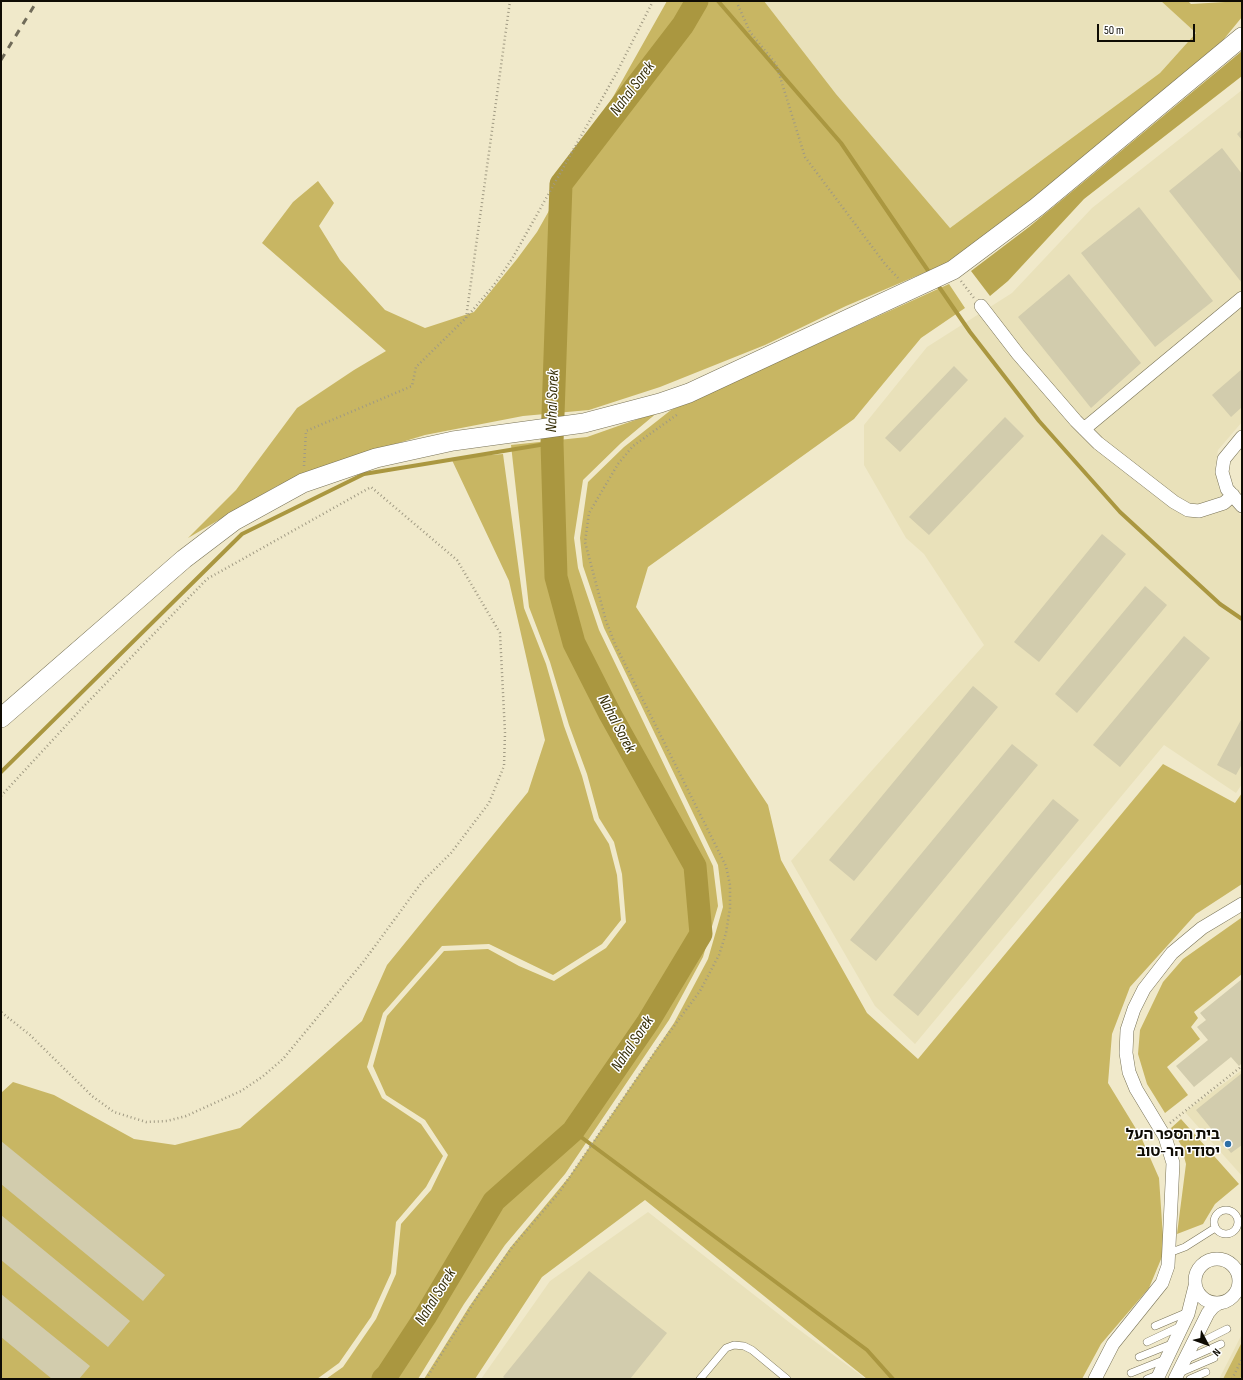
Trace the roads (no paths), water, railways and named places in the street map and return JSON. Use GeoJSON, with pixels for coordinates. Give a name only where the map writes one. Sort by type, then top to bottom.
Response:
{"type":"FeatureCollection","features":[{"type":"Feature","properties":{"kind":"main road"},"geometry":{"type":"LineString","coordinates":[[1,718],[184,559],[234,522],[302,483],[376,458],[453,441],[584,423],[660,403],[689,393],[952,270],[1037,207],[1242,37]]}},
{"type":"Feature","properties":{"kind":"street"},"geometry":{"type":"LineString","coordinates":[[1084,429],[1242,298]]}},
{"type":"Feature","properties":{"kind":"street"},"geometry":{"type":"LineString","coordinates":[[981,306],[1056,400],[1084,429],[1098,443],[1174,502],[1188,510],[1199,511],[1210,509],[1224,503],[1233,495]]}},
{"type":"Feature","properties":{"kind":"street"},"geometry":{"type":"LineString","coordinates":[[1242,437],[1224,459],[1222,472],[1228,489],[1242,506]]}},
{"type":"Feature","properties":{"kind":"street"},"geometry":{"type":"LineString","coordinates":[[1095,1379],[1113,1344],[1162,1283],[1168,1266],[1174,1163],[1171,1152],[1161,1130],[1136,1089],[1129,1072],[1126,1053],[1127,1030],[1134,1009],[1144,989],[1172,953],[1202,928],[1242,904]]}},
{"type":"Feature","properties":{"kind":"street"},"geometry":{"type":"LineString","coordinates":[[1159,1376],[1189,1312],[1195,1286],[1196,1272],[1206,1262],[1219,1259],[1231,1265],[1238,1276],[1238,1288],[1231,1298],[1213,1307],[1208,1313],[1184,1361],[1181,1377]]}},
{"type":"Feature","properties":{"kind":"street"},"geometry":{"type":"LineString","coordinates":[[1195,1286],[1197,1292],[1204,1299],[1220,1303]]}},
{"type":"Feature","properties":{"kind":"lane"},"geometry":{"type":"LineString","coordinates":[[1222,1211],[1234,1212],[1240,1218],[1238,1227],[1232,1233],[1225,1234],[1215,1228],[1216,1216],[1222,1211]]}},
{"type":"Feature","properties":{"kind":"lane"},"geometry":{"type":"LineString","coordinates":[[1169,1253],[1185,1247],[1215,1228]]}},
{"type":"Feature","properties":{"kind":"lane"},"geometry":{"type":"LineString","coordinates":[[1155,1326],[1189,1312]]}},
{"type":"Feature","properties":{"kind":"lane"},"geometry":{"type":"LineString","coordinates":[[1147,1342],[1182,1326]]}},
{"type":"Feature","properties":{"kind":"lane"},"geometry":{"type":"LineString","coordinates":[[1192,1346],[1227,1329]]}},
{"type":"Feature","properties":{"kind":"lane"},"geometry":{"type":"LineString","coordinates":[[1139,1357],[1174,1343]]}},
{"type":"Feature","properties":{"kind":"lane"},"geometry":{"type":"LineString","coordinates":[[1184,1361],[1221,1344]]}},
{"type":"Feature","properties":{"kind":"lane"},"geometry":{"type":"LineString","coordinates":[[700,1379],[726,1348],[734,1345],[744,1346],[752,1350],[787,1379]]}},
{"type":"Feature","properties":{"kind":"lane"},"geometry":{"type":"LineString","coordinates":[[1131,1373],[1167,1358]]}},
{"type":"Feature","properties":{"kind":"lane"},"geometry":{"type":"LineString","coordinates":[[1181,1377],[1214,1358]]}},
{"type":"Feature","properties":{"kind":"lane"},"geometry":{"type":"LineString","coordinates":[[1181,1377],[1206,1372]]}},
{"type":"Feature","properties":{"kind":"lane"},"geometry":{"type":"LineString","coordinates":[[1147,1379],[1159,1376]]}},
{"type":"Feature","properties":{"kind":"waterway","name":"Nahal Sorek"},"geometry":{"type":"LineString","coordinates":[[383,1379],[425,1317],[494,1201],[573,1131],[648,1022],[701,934],[695,866],[610,714],[574,643],[556,577],[552,443],[561,184],[683,25],[697,1]]}},
{"type":"Feature","properties":{"kind":"waterway"},"geometry":{"type":"LineString","coordinates":[[718,1],[841,143],[931,275]]}},
{"type":"Feature","properties":{"kind":"waterway"},"geometry":{"type":"LineString","coordinates":[[937,284],[970,332],[1039,421],[1120,512],[1220,604],[1242,619]]}},
{"type":"Feature","properties":{"kind":"waterway"},"geometry":{"type":"LineString","coordinates":[[1,772],[242,534],[364,474],[552,443]]}},
{"type":"Feature","properties":{"kind":"waterway"},"geometry":{"type":"LineString","coordinates":[[573,1131],[867,1350],[893,1379]]}},
{"type":"Feature","properties":{"kind":"railway"},"geometry":{"type":"LineString","coordinates":[[1,60],[37,1]]}},
{"type":"Feature","properties":{"kind":"place","name":"בית הספר העל יסודי הר-טוב"},"geometry":{"type":"Point","coordinates":[1228,1144]}}]}
